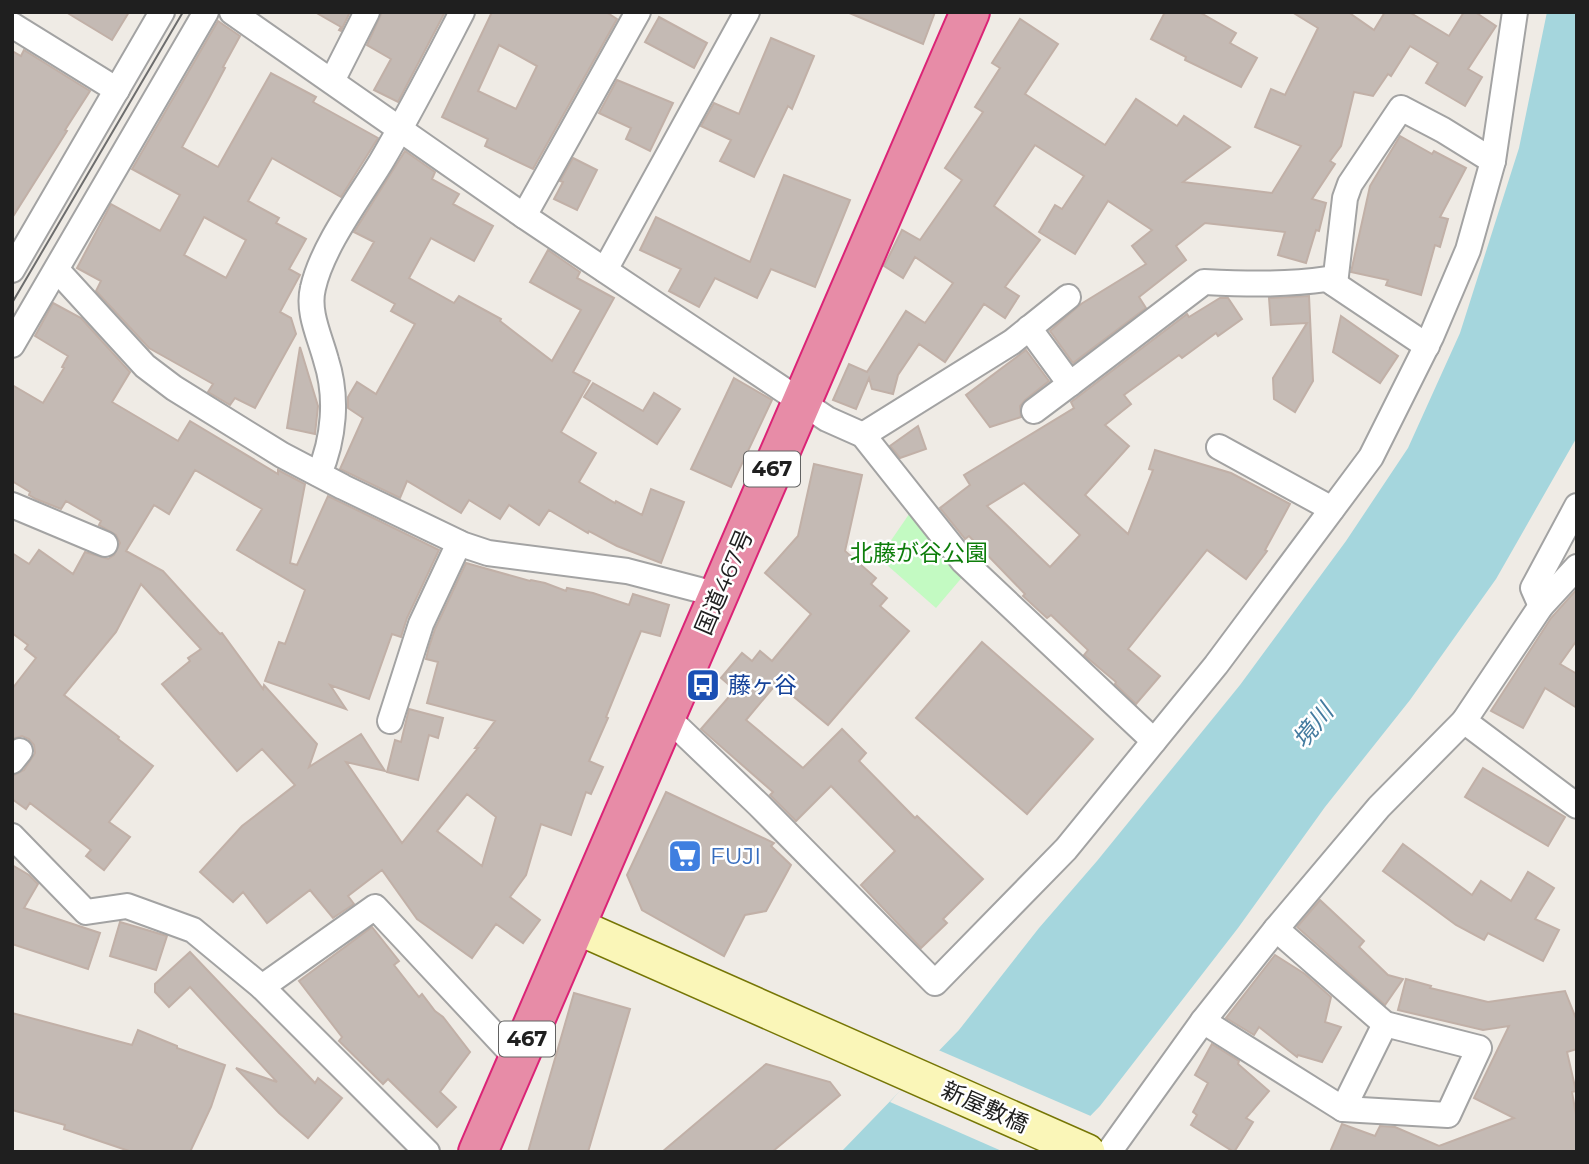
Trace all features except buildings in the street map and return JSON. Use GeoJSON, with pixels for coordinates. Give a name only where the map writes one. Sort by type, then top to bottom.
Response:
{"type":"FeatureCollection","features":[{"type":"Feature","properties":{"kind":"highway","name":"国道467号"},"geometry":{"type":"LineString","coordinates":[[478,1152],[970,12]]}},
{"type":"Feature","properties":{"kind":"street"},"geometry":{"type":"LineString","coordinates":[[12,270],[162,12]]}},
{"type":"Feature","properties":{"kind":"street"},"geometry":{"type":"LineString","coordinates":[[12,345],[206,12]]}},
{"type":"Feature","properties":{"kind":"street"},"geometry":{"type":"LineString","coordinates":[[232,12],[524,216],[827,419],[863,435],[963,561],[1154,741]]}},
{"type":"Feature","properties":{"kind":"street"},"geometry":{"type":"LineString","coordinates":[[332,81],[367,12]]}},
{"type":"Feature","properties":{"kind":"street"},"geometry":{"type":"LineString","coordinates":[[319,474],[328,449],[332,405],[331,380],[313,315],[312,289],[330,246],[400,129],[463,12]]}},
{"type":"Feature","properties":{"kind":"street"},"geometry":{"type":"LineString","coordinates":[[524,216],[639,12]]}},
{"type":"Feature","properties":{"kind":"street"},"geometry":{"type":"LineString","coordinates":[[605,270],[747,12]]}},
{"type":"Feature","properties":{"kind":"street"},"geometry":{"type":"LineString","coordinates":[[667,717],[760,805],[935,983],[1066,849],[1254,615],[1371,457],[1427,346],[1468,250],[1493,161],[1515,12]]}},
{"type":"Feature","properties":{"kind":"street"},"geometry":{"type":"LineString","coordinates":[[12,24],[117,90]]}},
{"type":"Feature","properties":{"kind":"street"},"geometry":{"type":"LineString","coordinates":[[1335,284],[1345,198],[1350,184],[1401,108],[1493,161]]}},
{"type":"Feature","properties":{"kind":"street"},"geometry":{"type":"LineString","coordinates":[[57,270],[145,366],[206,408],[282,455],[459,543],[513,558],[626,570],[719,595]]}},
{"type":"Feature","properties":{"kind":"street"},"geometry":{"type":"LineString","coordinates":[[1034,411],[1204,282],[1246,285],[1298,283],[1327,278],[1427,346]]}},
{"type":"Feature","properties":{"kind":"street"},"geometry":{"type":"LineString","coordinates":[[863,435],[1012,342],[1068,297]]}},
{"type":"Feature","properties":{"kind":"street"},"geometry":{"type":"LineString","coordinates":[[1029,328],[1070,384]]}},
{"type":"Feature","properties":{"kind":"street"},"geometry":{"type":"LineString","coordinates":[[1219,447],[1332,509]]}},
{"type":"Feature","properties":{"kind":"street"},"geometry":{"type":"LineString","coordinates":[[12,505],[105,544]]}},
{"type":"Feature","properties":{"kind":"street"},"geometry":{"type":"LineString","coordinates":[[1541,606],[1533,588],[1577,506]]}},
{"type":"Feature","properties":{"kind":"street"},"geometry":{"type":"LineString","coordinates":[[390,721],[421,624],[459,543]]}},
{"type":"Feature","properties":{"kind":"street"},"geometry":{"type":"LineString","coordinates":[[1109,1152],[1203,1021],[1276,929],[1379,807],[1464,721],[1541,606],[1577,567]]}},
{"type":"Feature","properties":{"kind":"street"},"geometry":{"type":"LineString","coordinates":[[1464,721],[1577,806]]}},
{"type":"Feature","properties":{"kind":"street"},"geometry":{"type":"LineString","coordinates":[[12,836],[86,912],[127,906],[193,930],[262,987],[427,1152]]}},
{"type":"Feature","properties":{"kind":"street"},"geometry":{"type":"LineString","coordinates":[[262,987],[375,907],[518,1060]]}},
{"type":"Feature","properties":{"kind":"street","name":"新屋敷橋"},"geometry":{"type":"LineString","coordinates":[[576,926],[1081,1149]]}},
{"type":"Feature","properties":{"kind":"street"},"geometry":{"type":"LineString","coordinates":[[1203,1021],[1343,1109],[1448,1115],[1479,1048],[1385,1024],[1276,929]]}},
{"type":"Feature","properties":{"kind":"street"},"geometry":{"type":"LineString","coordinates":[[1343,1109],[1385,1024]]}},
{"type":"Feature","properties":{"kind":"green space","name":"北藤が谷公園"},"geometry":{"type":"Polygon","coordinates":[[[916,504],[970,568],[936,608],[879,558],[916,504]]]}},
{"type":"Feature","properties":{"kind":"water","name":"境川"},"geometry":{"type":"Polygon","coordinates":[[[1547,12],[1577,12],[1577,437],[1496,579],[1410,700],[1325,807],[1238,928],[1100,1106],[1055,1152],[841,1152],[959,1030],[1039,928],[1240,685],[1346,541],[1408,448],[1460,333],[1519,148],[1547,12]]]}},
{"type":"Feature","properties":{"kind":"pier"},"geometry":{"type":"Polygon","coordinates":[[[936,1049],[1093,1117],[1060,1152],[1004,1152],[890,1102],[936,1049]]]}},
{"type":"Feature","properties":{"kind":"tram line"},"geometry":{"type":"LineString","coordinates":[[12,303],[183,12]]}},
{"type":"Feature","properties":{"kind":"place","name":"藤ヶ谷"},"geometry":{"type":"Point","coordinates":[703,685]}},
{"type":"Feature","properties":{"kind":"place","name":"FUJI"},"geometry":{"type":"Point","coordinates":[685,856]}}]}
